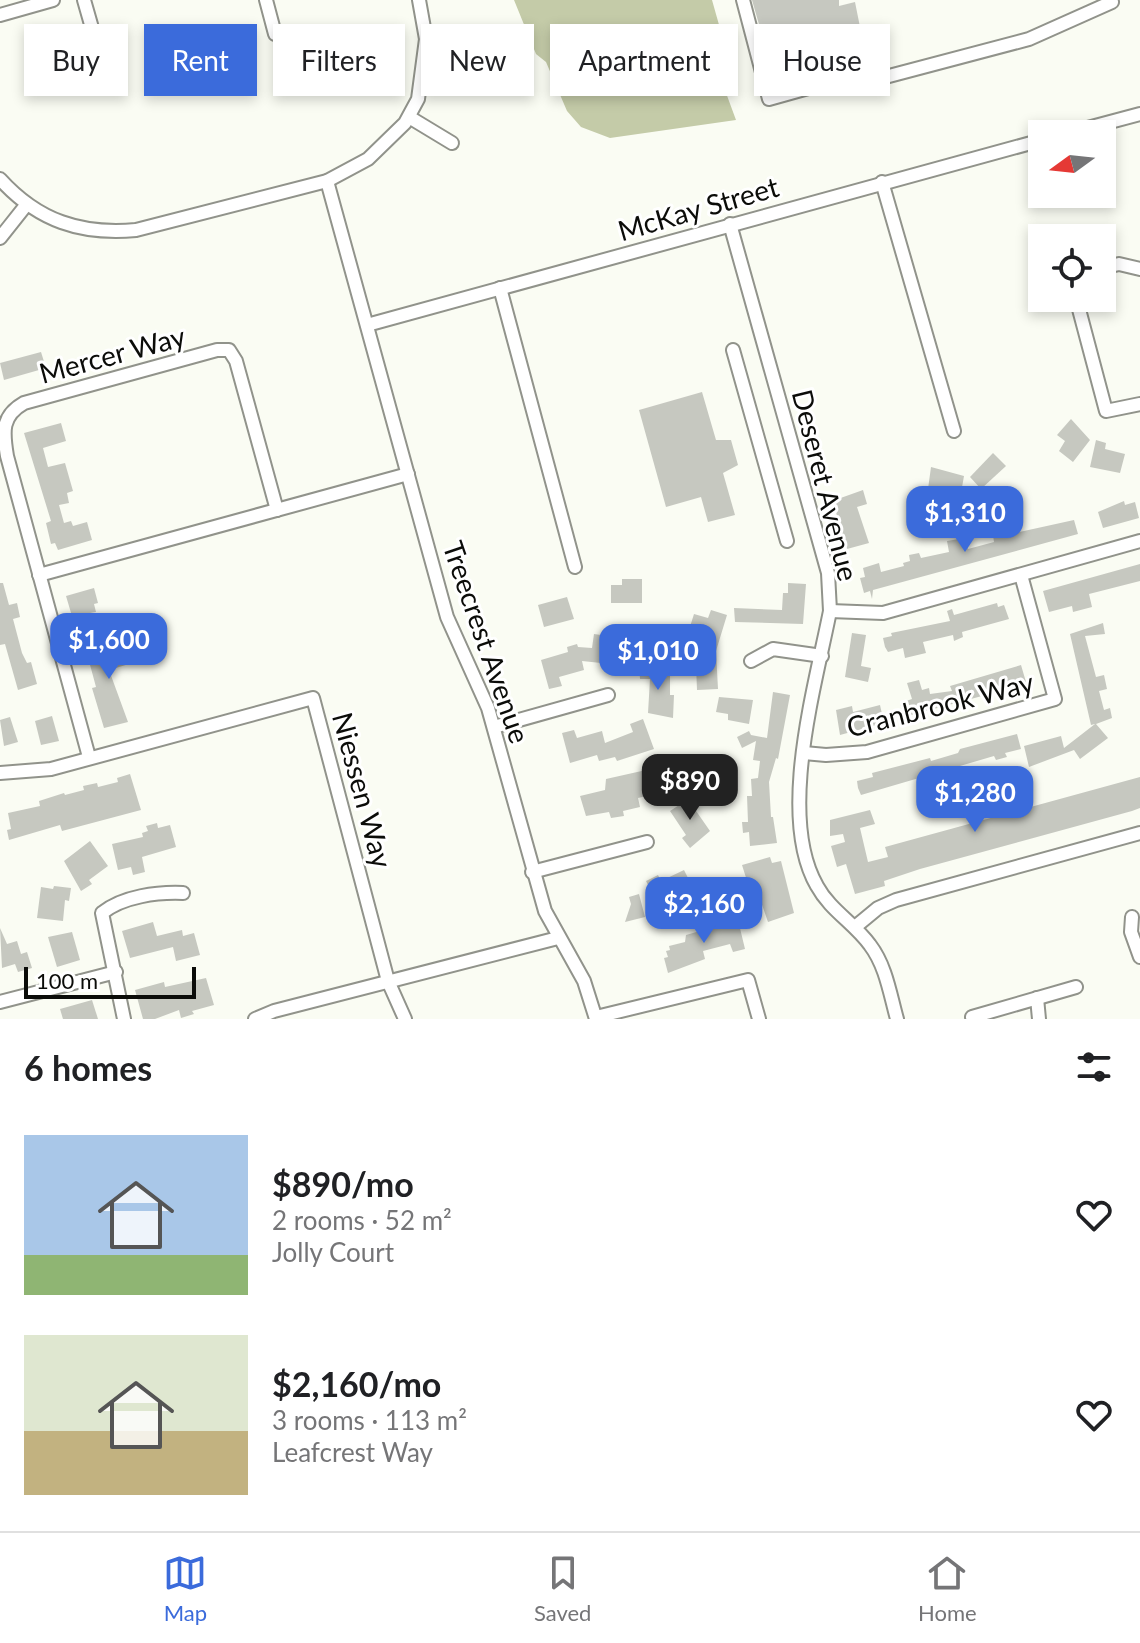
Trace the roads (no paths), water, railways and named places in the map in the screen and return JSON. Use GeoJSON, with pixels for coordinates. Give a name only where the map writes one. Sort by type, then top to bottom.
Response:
{"type":"FeatureCollection","features":[{"type":"Feature","properties":{"kind":"street"},"geometry":{"type":"LineString","coordinates":[[0,15],[53,0]]}},
{"type":"Feature","properties":{"kind":"street"},"geometry":{"type":"LineString","coordinates":[[84,0],[91,24]]}},
{"type":"Feature","properties":{"kind":"street"},"geometry":{"type":"LineString","coordinates":[[266,0],[273,26]]}},
{"type":"Feature","properties":{"kind":"street"},"geometry":{"type":"LineString","coordinates":[[0,179],[27,204],[66,224],[104,233],[136,230],[327,181],[368,159],[409,117],[418,99],[426,39],[419,0]]}},
{"type":"Feature","properties":{"kind":"street"},"geometry":{"type":"LineString","coordinates":[[743,0],[754,41]]}},
{"type":"Feature","properties":{"kind":"street"},"geometry":{"type":"LineString","coordinates":[[890,76],[1029,39],[1114,1]]}},
{"type":"Feature","properties":{"kind":"street"},"geometry":{"type":"LineString","coordinates":[[1116,120],[1140,114]]}},
{"type":"Feature","properties":{"kind":"street"},"geometry":{"type":"LineString","coordinates":[[409,117],[452,143]]}},
{"type":"Feature","properties":{"kind":"street","name":"McKay Street"},"geometry":{"type":"LineString","coordinates":[[367,325],[1028,144]]}},
{"type":"Feature","properties":{"kind":"street","name":"Treecrest Avenue"},"geometry":{"type":"LineString","coordinates":[[327,181],[451,626],[494,727],[545,911],[584,981],[596,1018]]}},
{"type":"Feature","properties":{"kind":"street"},"geometry":{"type":"LineString","coordinates":[[882,182],[954,431]]}},
{"type":"Feature","properties":{"kind":"street"},"geometry":{"type":"LineString","coordinates":[[0,238],[27,204]]}},
{"type":"Feature","properties":{"kind":"street","name":"Deseret Avenue"},"geometry":{"type":"LineString","coordinates":[[730,224],[824,559],[830,611],[804,753],[797,812],[803,850],[809,870],[825,899],[870,945],[882,968],[897,1019]]}},
{"type":"Feature","properties":{"kind":"street"},"geometry":{"type":"LineString","coordinates":[[1116,265],[1140,269]]}},
{"type":"Feature","properties":{"kind":"street"},"geometry":{"type":"LineString","coordinates":[[500,288],[575,567]]}},
{"type":"Feature","properties":{"kind":"street"},"geometry":{"type":"LineString","coordinates":[[1080,312],[1106,411],[1140,404]]}},
{"type":"Feature","properties":{"kind":"street","name":"Mercer Way"},"geometry":{"type":"LineString","coordinates":[[89,757],[7,456],[3,431],[6,418],[24,403],[217,350],[229,350],[236,361],[277,510]]}},
{"type":"Feature","properties":{"kind":"street"},"geometry":{"type":"LineString","coordinates":[[733,350],[787,541]]}},
{"type":"Feature","properties":{"kind":"street"},"geometry":{"type":"LineString","coordinates":[[39,575],[408,474]]}},
{"type":"Feature","properties":{"kind":"street"},"geometry":{"type":"LineString","coordinates":[[830,611],[883,613],[1140,541]]}},
{"type":"Feature","properties":{"kind":"street","name":"Cranbrook Way"},"geometry":{"type":"LineString","coordinates":[[804,753],[867,752],[1055,699],[1021,575]]}},
{"type":"Feature","properties":{"kind":"street"},"geometry":{"type":"LineString","coordinates":[[751,661],[773,649],[822,656]]}},
{"type":"Feature","properties":{"kind":"street"},"geometry":{"type":"LineString","coordinates":[[494,727],[608,695]]}},
{"type":"Feature","properties":{"kind":"street","name":"Niessen Way"},"geometry":{"type":"LineString","coordinates":[[0,773],[42,771],[313,698],[388,981],[405,1019]]}},
{"type":"Feature","properties":{"kind":"street"},"geometry":{"type":"LineString","coordinates":[[855,927],[878,908],[896,900],[1140,833]]}},
{"type":"Feature","properties":{"kind":"street"},"geometry":{"type":"LineString","coordinates":[[532,872],[647,842]]}},
{"type":"Feature","properties":{"kind":"street"},"geometry":{"type":"LineString","coordinates":[[124,1019],[102,913],[110,906],[156,894],[183,893]]}},
{"type":"Feature","properties":{"kind":"street"},"geometry":{"type":"LineString","coordinates":[[1132,917],[1131,932],[1140,957]]}},
{"type":"Feature","properties":{"kind":"street"},"geometry":{"type":"LineString","coordinates":[[255,1019],[274,1011],[558,938]]}},
{"type":"Feature","properties":{"kind":"street"},"geometry":{"type":"LineString","coordinates":[[0,1002],[116,972]]}},
{"type":"Feature","properties":{"kind":"street"},"geometry":{"type":"LineString","coordinates":[[596,1018],[748,980],[759,1019]]}},
{"type":"Feature","properties":{"kind":"street"},"geometry":{"type":"LineString","coordinates":[[972,1017],[1076,987]]}},
{"type":"Feature","properties":{"kind":"street"},"geometry":{"type":"LineString","coordinates":[[1037,998],[1039,1019]]}}]}
